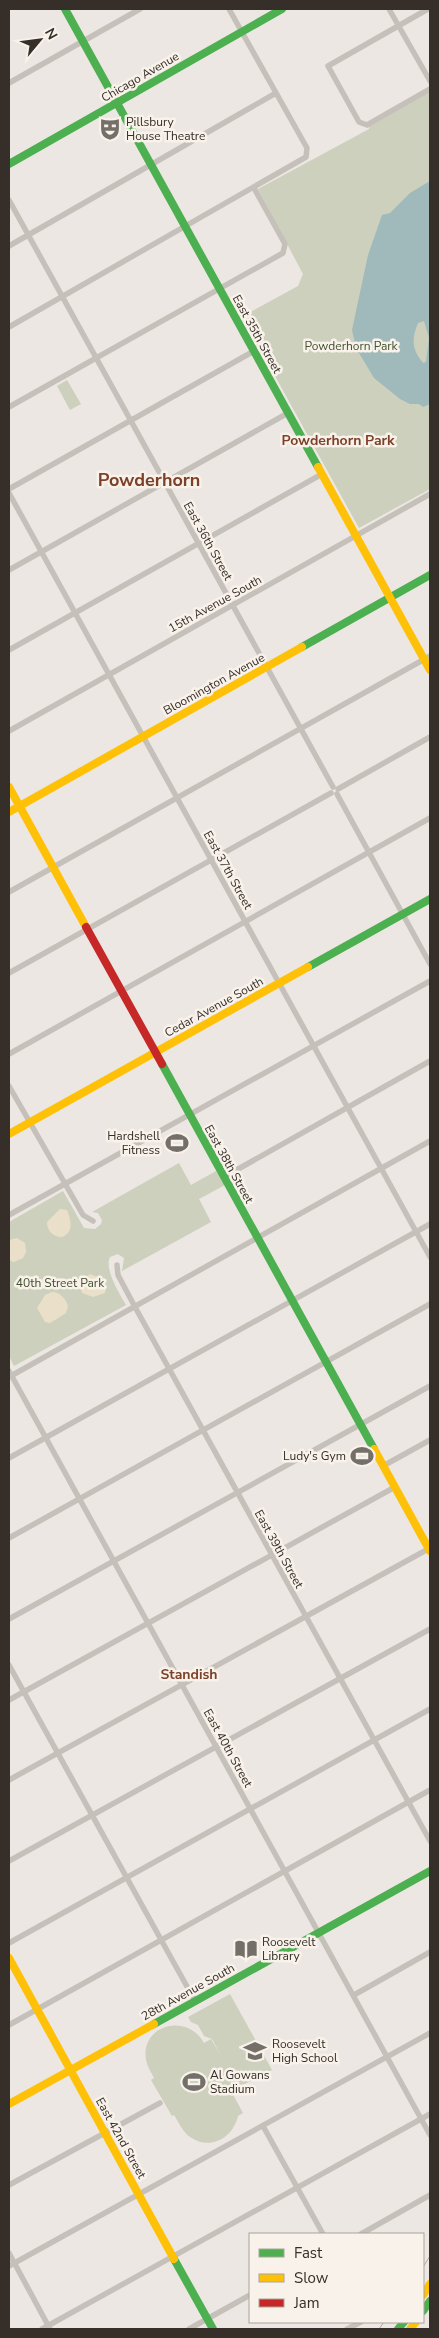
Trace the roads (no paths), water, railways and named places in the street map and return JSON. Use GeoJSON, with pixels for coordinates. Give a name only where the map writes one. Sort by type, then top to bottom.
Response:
{"type":"FeatureCollection","features":[{"type":"Feature","properties":{"kind":"main road","name":"East 35th Street"},"geometry":{"type":"LineString","coordinates":[[65,9],[390,598],[427,658],[430,670]]}},
{"type":"Feature","properties":{"kind":"main road","name":"Chicago Avenue"},"geometry":{"type":"LineString","coordinates":[[9,164],[282,9]]}},
{"type":"Feature","properties":{"kind":"main road","name":"Bloomington Avenue"},"geometry":{"type":"LineString","coordinates":[[9,812],[430,575]]}},
{"type":"Feature","properties":{"kind":"main road","name":"East 38th Street"},"geometry":{"type":"LineString","coordinates":[[9,787],[430,1549]]}},
{"type":"Feature","properties":{"kind":"main road","name":"Cedar Avenue South"},"geometry":{"type":"LineString","coordinates":[[9,1134],[430,899]]}},
{"type":"Feature","properties":{"kind":"main road","name":"28th Avenue South"},"geometry":{"type":"LineString","coordinates":[[9,2104],[430,1871]]}},
{"type":"Feature","properties":{"kind":"main road","name":"East 42nd Street"},"geometry":{"type":"LineString","coordinates":[[9,1958],[213,2329]]}},
{"type":"Feature","properties":{"kind":"street"},"geometry":{"type":"LineString","coordinates":[[9,83],[140,9]]}},
{"type":"Feature","properties":{"kind":"street"},"geometry":{"type":"LineString","coordinates":[[9,327],[304,160],[307,148],[229,9]]}},
{"type":"Feature","properties":{"kind":"street"},"geometry":{"type":"LineString","coordinates":[[389,9],[430,82]]}},
{"type":"Feature","properties":{"kind":"street"},"geometry":{"type":"LineString","coordinates":[[428,9],[328,66],[359,122],[363,125],[367,125],[430,89]]}},
{"type":"Feature","properties":{"kind":"street"},"geometry":{"type":"LineString","coordinates":[[9,246],[276,93]]}},
{"type":"Feature","properties":{"kind":"street"},"geometry":{"type":"LineString","coordinates":[[9,407],[283,253],[285,244],[254,188]]}},
{"type":"Feature","properties":{"kind":"street","name":"East 36th Street"},"geometry":{"type":"LineString","coordinates":[[9,200],[430,964]]}},
{"type":"Feature","properties":{"kind":"street"},"geometry":{"type":"LineString","coordinates":[[9,489],[254,352]]}},
{"type":"Feature","properties":{"kind":"street"},"geometry":{"type":"LineString","coordinates":[[9,570],[288,413]]}},
{"type":"Feature","properties":{"kind":"street"},"geometry":{"type":"LineString","coordinates":[[9,650],[322,474]]}},
{"type":"Feature","properties":{"kind":"street","name":"East 37th Street"},"geometry":{"type":"LineString","coordinates":[[9,493],[430,1257]]}},
{"type":"Feature","properties":{"kind":"street","name":"15th Avenue South"},"geometry":{"type":"LineString","coordinates":[[9,731],[430,494]]}},
{"type":"Feature","properties":{"kind":"street"},"geometry":{"type":"LineString","coordinates":[[9,892],[427,658]]}},
{"type":"Feature","properties":{"kind":"street"},"geometry":{"type":"LineString","coordinates":[[9,973],[430,738]]}},
{"type":"Feature","properties":{"kind":"street"},"geometry":{"type":"LineString","coordinates":[[9,1054],[430,818]]}},
{"type":"Feature","properties":{"kind":"street"},"geometry":{"type":"LineString","coordinates":[[9,1215],[430,981]]}},
{"type":"Feature","properties":{"kind":"street"},"geometry":{"type":"LineString","coordinates":[[224,1177],[430,1061]]}},
{"type":"Feature","properties":{"kind":"street"},"geometry":{"type":"LineString","coordinates":[[9,1086],[83,1215],[93,1220]]}},
{"type":"Feature","properties":{"kind":"street"},"geometry":{"type":"LineString","coordinates":[[10,1375],[258,1239],[430,1141]]}},
{"type":"Feature","properties":{"kind":"street"},"geometry":{"type":"LineString","coordinates":[[9,1458],[430,1224]]}},
{"type":"Feature","properties":{"kind":"street","name":"East 39th Street"},"geometry":{"type":"LineString","coordinates":[[117,1265],[118,1275],[135,1307],[430,1841]]}},
{"type":"Feature","properties":{"kind":"street"},"geometry":{"type":"LineString","coordinates":[[9,1538],[430,1304]]}},
{"type":"Feature","properties":{"kind":"street","name":"East 40th Street"},"geometry":{"type":"LineString","coordinates":[[10,1375],[430,2135]]}},
{"type":"Feature","properties":{"kind":"street"},"geometry":{"type":"LineString","coordinates":[[9,1619],[430,1386]]}},
{"type":"Feature","properties":{"kind":"street"},"geometry":{"type":"LineString","coordinates":[[383,1466],[430,1440]]}},
{"type":"Feature","properties":{"kind":"street"},"geometry":{"type":"LineString","coordinates":[[9,1700],[395,1487]]}},
{"type":"Feature","properties":{"kind":"street"},"geometry":{"type":"LineString","coordinates":[[9,1780],[430,1549]]}},
{"type":"Feature","properties":{"kind":"street"},"geometry":{"type":"LineString","coordinates":[[9,1861],[430,1628]]}},
{"type":"Feature","properties":{"kind":"street"},"geometry":{"type":"LineString","coordinates":[[9,1665],[195,2001]]}},
{"type":"Feature","properties":{"kind":"street"},"geometry":{"type":"LineString","coordinates":[[9,1943],[430,1710]]}},
{"type":"Feature","properties":{"kind":"street"},"geometry":{"type":"LineString","coordinates":[[9,2024],[430,1790]]}},
{"type":"Feature","properties":{"kind":"street"},"geometry":{"type":"LineString","coordinates":[[354,1995],[430,1952]]}},
{"type":"Feature","properties":{"kind":"street"},"geometry":{"type":"LineString","coordinates":[[12,2265],[430,2033]]}},
{"type":"Feature","properties":{"kind":"street"},"geometry":{"type":"LineString","coordinates":[[9,2185],[160,2102]]}},
{"type":"Feature","properties":{"kind":"street"},"geometry":{"type":"LineString","coordinates":[[42,2329],[49,2328],[430,2114]]}},
{"type":"Feature","properties":{"kind":"street"},"geometry":{"type":"LineString","coordinates":[[263,2126],[322,2233]]}},
{"type":"Feature","properties":{"kind":"street"},"geometry":{"type":"LineString","coordinates":[[363,2233],[430,2195]]}},
{"type":"Feature","properties":{"kind":"street"},"geometry":{"type":"LineString","coordinates":[[9,2253],[12,2265],[49,2328]]}},
{"type":"Feature","properties":{"kind":"street"},"geometry":{"type":"LineString","coordinates":[[189,2329],[249,2296]]}},
{"type":"Feature","properties":{"kind":"street"},"geometry":{"type":"LineString","coordinates":[[347,2329],[359,2323]]}},
{"type":"Feature","properties":{"kind":"water"},"geometry":{"type":"Polygon","coordinates":[[[430,181],[430,404],[423,407],[419,404],[410,404],[400,399],[374,378],[356,348],[352,330],[368,255],[382,215],[390,213],[410,193],[430,181]],[[424,321],[418,323],[414,334],[414,344],[423,363],[426,362],[429,338],[424,321]]]}},
{"type":"Feature","properties":{"kind":"tram line"},"geometry":{"type":"LineString","coordinates":[[424,2265],[430,2256]]}},
{"type":"Feature","properties":{"kind":"tram line"},"geometry":{"type":"LineString","coordinates":[[379,2329],[383,2323]]}},
{"type":"Feature","properties":{"kind":"place","name":"Pillsbury House Theatre"},"geometry":{"type":"Point","coordinates":[110,129]}},
{"type":"Feature","properties":{"kind":"place","name":"Hardshell Fitness"},"geometry":{"type":"Point","coordinates":[177,1143]}},
{"type":"Feature","properties":{"kind":"place","name":"Ludy's Gym"},"geometry":{"type":"Point","coordinates":[362,1456]}},
{"type":"Feature","properties":{"kind":"place","name":"Roosevelt Library"},"geometry":{"type":"Point","coordinates":[246,1949]}},
{"type":"Feature","properties":{"kind":"place","name":"Roosevelt High School"},"geometry":{"type":"Point","coordinates":[255,2051]}},
{"type":"Feature","properties":{"kind":"place","name":"Al Gowans Stadium"},"geometry":{"type":"Point","coordinates":[194,2082]}},
{"type":"Feature","properties":{"kind":"district","name":"Powderhorn Park"},"geometry":{"type":"Point","coordinates":[338,440]}},
{"type":"Feature","properties":{"kind":"district","name":"Powderhorn"},"geometry":{"type":"Point","coordinates":[149,480]}},
{"type":"Feature","properties":{"kind":"district","name":"Standish"},"geometry":{"type":"Point","coordinates":[189,1674]}},
{"type":"Feature","properties":{"kind":"park label","name":"40th Street Park"},"geometry":{"type":"Point","coordinates":[60,1283]}}]}
